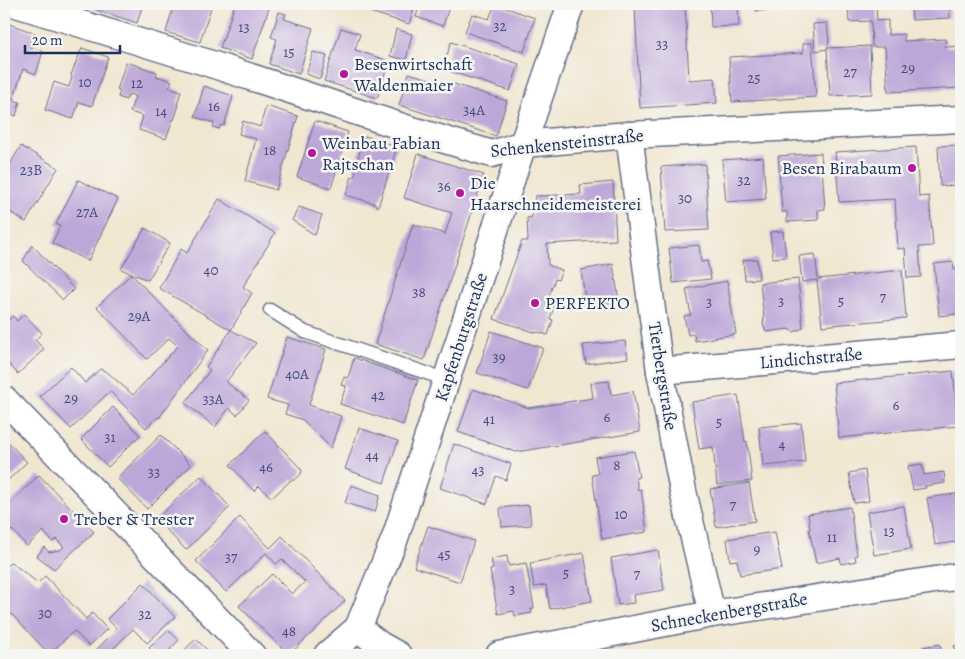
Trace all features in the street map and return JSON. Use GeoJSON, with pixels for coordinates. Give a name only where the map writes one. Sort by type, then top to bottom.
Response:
{"type":"FeatureCollection","features":[{"type":"Feature","properties":{"kind":"street","name":"Schenkensteinstraße"},"geometry":{"type":"LineString","coordinates":[[16,4],[492,154],[523,144],[630,136],[961,119]]}},
{"type":"Feature","properties":{"kind":"street","name":"Kapfenburgstraße"},"geometry":{"type":"LineString","coordinates":[[327,655],[358,628],[395,538],[523,144],[571,4]]}},
{"type":"Feature","properties":{"kind":"street","name":"Tierbergstraße"},"geometry":{"type":"LineString","coordinates":[[630,136],[660,371],[683,491],[712,614]]}},
{"type":"Feature","properties":{"kind":"street","name":"Lindichstraße"},"geometry":{"type":"LineString","coordinates":[[660,371],[961,345]]}},
{"type":"Feature","properties":{"kind":"street"},"geometry":{"type":"LineString","coordinates":[[5,402],[252,655]]}},
{"type":"Feature","properties":{"kind":"street","name":"Schneckenbergstraße"},"geometry":{"type":"LineString","coordinates":[[499,655],[712,614],[961,576]]}},
{"type":"Feature","properties":{"kind":"street"},"geometry":{"type":"LineString","coordinates":[[358,628],[380,645],[398,655]]}},
{"type":"Feature","properties":{"kind":"lane"},"geometry":{"type":"LineString","coordinates":[[270,310],[305,332],[447,380]]}},
{"type":"Feature","properties":{"kind":"building"},"geometry":{"type":"Polygon","coordinates":[[[89,4],[143,4],[137,23],[88,7],[89,4]]]}},
{"type":"Feature","properties":{"kind":"building"},"geometry":{"type":"Polygon","coordinates":[[[174,4],[212,4],[200,42],[166,32],[174,4]]]}},
{"type":"Feature","properties":{"kind":"building"},"geometry":{"type":"Polygon","coordinates":[[[235,4],[276,4],[275,6],[270,5],[252,59],[220,48],[235,4]]]}},
{"type":"Feature","properties":{"kind":"building"},"geometry":{"type":"Polygon","coordinates":[[[373,4],[415,4],[409,24],[370,12],[373,4]]]}},
{"type":"Feature","properties":{"kind":"building"},"geometry":{"type":"Polygon","coordinates":[[[420,4],[450,4],[443,26],[416,17],[420,4]]]}},
{"type":"Feature","properties":{"kind":"building"},"geometry":{"type":"Polygon","coordinates":[[[495,4],[535,18],[524,52],[465,32],[472,14],[489,19],[495,4]]]}},
{"type":"Feature","properties":{"kind":"building"},"geometry":{"type":"Polygon","coordinates":[[[627,4],[685,4],[689,80],[715,78],[717,103],[640,108],[635,7],[628,8],[627,4]]]}},
{"type":"Feature","properties":{"kind":"building"},"geometry":{"type":"Polygon","coordinates":[[[710,4],[738,4],[739,26],[711,27],[710,4]]]}},
{"type":"Feature","properties":{"kind":"building"},"geometry":{"type":"Polygon","coordinates":[[[756,4],[775,4],[775,10],[756,11],[756,4]]]}},
{"type":"Feature","properties":{"kind":"building"},"geometry":{"type":"Polygon","coordinates":[[[827,4],[846,4],[846,8],[828,9],[827,4]]]}},
{"type":"Feature","properties":{"kind":"building"},"geometry":{"type":"Polygon","coordinates":[[[848,4],[876,4],[877,21],[888,20],[888,35],[904,34],[904,41],[945,39],[946,47],[961,46],[961,88],[888,92],[885,47],[872,47],[871,21],[849,22],[848,4]]]}},
{"type":"Feature","properties":{"kind":"building"},"geometry":{"type":"Polygon","coordinates":[[[911,4],[949,4],[950,18],[912,20],[911,4]]]}},
{"type":"Feature","properties":{"kind":"building"},"geometry":{"type":"Polygon","coordinates":[[[279,12],[286,14],[284,19],[313,28],[299,74],[269,64],[277,39],[271,37],[279,12]]]}},
{"type":"Feature","properties":{"kind":"building"},"geometry":{"type":"Polygon","coordinates":[[[6,23],[35,33],[30,47],[43,51],[36,74],[23,69],[13,100],[20,102],[16,116],[4,112],[4,31],[6,23]]]}},
{"type":"Feature","properties":{"kind":"building"},"geometry":{"type":"Polygon","coordinates":[[[827,23],[829,43],[827,48],[870,46],[872,94],[830,96],[827,49],[815,51],[813,24],[827,23]]]}},
{"type":"Feature","properties":{"kind":"building"},"geometry":{"type":"Polygon","coordinates":[[[341,28],[360,34],[355,50],[389,61],[377,98],[324,81],[341,28]]]}},
{"type":"Feature","properties":{"kind":"building"},"geometry":{"type":"Polygon","coordinates":[[[396,29],[412,34],[406,60],[390,56],[396,29]]]}},
{"type":"Feature","properties":{"kind":"building"},"geometry":{"type":"Polygon","coordinates":[[[451,42],[519,64],[510,91],[443,69],[451,42]]]}},
{"type":"Feature","properties":{"kind":"building"},"geometry":{"type":"Polygon","coordinates":[[[803,43],[812,43],[816,97],[732,102],[729,57],[803,53],[803,43]]]}},
{"type":"Feature","properties":{"kind":"building"},"geometry":{"type":"Polygon","coordinates":[[[82,48],[108,57],[92,106],[79,102],[73,119],[45,110],[54,82],[69,87],[71,75],[82,48]]]}},
{"type":"Feature","properties":{"kind":"building"},"geometry":{"type":"Polygon","coordinates":[[[313,52],[327,56],[320,79],[306,74],[313,52]]]}},
{"type":"Feature","properties":{"kind":"building"},"geometry":{"type":"Polygon","coordinates":[[[126,62],[157,72],[156,76],[172,81],[169,87],[181,91],[177,105],[179,105],[166,139],[139,130],[143,116],[130,112],[135,96],[129,94],[126,100],[118,97],[120,91],[117,90],[126,62]]]}},
{"type":"Feature","properties":{"kind":"building"},"geometry":{"type":"Polygon","coordinates":[[[409,73],[450,85],[451,83],[507,101],[496,136],[399,105],[409,73]]]}},
{"type":"Feature","properties":{"kind":"building"},"geometry":{"type":"Polygon","coordinates":[[[204,86],[233,96],[224,126],[221,125],[219,129],[213,127],[214,123],[195,117],[204,86]]]}},
{"type":"Feature","properties":{"kind":"building"},"geometry":{"type":"Polygon","coordinates":[[[266,106],[298,116],[276,190],[245,181],[256,139],[239,134],[243,121],[260,127],[266,106]]]}},
{"type":"Feature","properties":{"kind":"building"},"geometry":{"type":"Polygon","coordinates":[[[315,121],[348,132],[331,188],[297,177],[315,121]]]}},
{"type":"Feature","properties":{"kind":"building"},"geometry":{"type":"Polygon","coordinates":[[[365,136],[397,147],[378,207],[376,204],[346,195],[356,171],[354,170],[365,136]]]}},
{"type":"Feature","properties":{"kind":"building"},"geometry":{"type":"Polygon","coordinates":[[[961,145],[961,185],[940,186],[938,146],[961,145]]]}},
{"type":"Feature","properties":{"kind":"building"},"geometry":{"type":"Polygon","coordinates":[[[21,146],[58,168],[26,222],[4,208],[4,174],[21,146]]]}},
{"type":"Feature","properties":{"kind":"building"},"geometry":{"type":"Polygon","coordinates":[[[916,147],[919,197],[929,196],[933,246],[919,247],[921,277],[907,278],[905,248],[898,249],[895,199],[839,202],[835,152],[916,147]]]}},
{"type":"Feature","properties":{"kind":"building"},"geometry":{"type":"Polygon","coordinates":[[[821,153],[825,209],[818,210],[818,220],[787,222],[787,212],[782,212],[778,156],[821,153]]]}},
{"type":"Feature","properties":{"kind":"building"},"geometry":{"type":"Polygon","coordinates":[[[418,154],[484,175],[424,360],[375,344],[413,224],[445,234],[452,213],[404,198],[418,154]]]}},
{"type":"Feature","properties":{"kind":"building"},"geometry":{"type":"Polygon","coordinates":[[[763,157],[766,199],[726,202],[722,160],[763,157]]]}},
{"type":"Feature","properties":{"kind":"building"},"geometry":{"type":"Polygon","coordinates":[[[705,164],[709,230],[665,232],[661,167],[705,164]]]}},
{"type":"Feature","properties":{"kind":"building"},"geometry":{"type":"Polygon","coordinates":[[[78,180],[118,199],[88,261],[52,243],[60,226],[56,224],[78,180]]]}},
{"type":"Feature","properties":{"kind":"building"},"geometry":{"type":"Polygon","coordinates":[[[613,182],[616,240],[547,244],[548,265],[562,270],[558,280],[555,279],[546,304],[554,307],[550,319],[553,320],[548,335],[494,319],[522,241],[528,241],[527,218],[532,217],[535,196],[581,194],[580,185],[613,182]]]}},
{"type":"Feature","properties":{"kind":"building"},"geometry":{"type":"Polygon","coordinates":[[[219,199],[275,233],[243,287],[252,293],[231,330],[159,288],[181,249],[187,253],[219,199]]]}},
{"type":"Feature","properties":{"kind":"building"},"geometry":{"type":"Polygon","coordinates":[[[299,207],[322,215],[315,235],[292,220],[299,207]]]}},
{"type":"Feature","properties":{"kind":"building"},"geometry":{"type":"Polygon","coordinates":[[[145,228],[170,243],[148,280],[121,269],[145,228]]]}},
{"type":"Feature","properties":{"kind":"building"},"geometry":{"type":"Polygon","coordinates":[[[783,231],[786,257],[773,258],[770,232],[783,231]]]}},
{"type":"Feature","properties":{"kind":"building"},"geometry":{"type":"Polygon","coordinates":[[[32,245],[74,289],[63,300],[23,261],[32,245]]]}},
{"type":"Feature","properties":{"kind":"building"},"geometry":{"type":"Polygon","coordinates":[[[699,245],[701,262],[707,261],[711,279],[673,283],[669,248],[699,245]]]}},
{"type":"Feature","properties":{"kind":"building"},"geometry":{"type":"Polygon","coordinates":[[[815,254],[818,279],[902,270],[906,318],[822,326],[817,280],[802,282],[799,256],[815,254]]]}},
{"type":"Feature","properties":{"kind":"building"},"geometry":{"type":"Polygon","coordinates":[[[757,259],[759,279],[745,280],[743,260],[757,259]]]}},
{"type":"Feature","properties":{"kind":"building"},"geometry":{"type":"Polygon","coordinates":[[[953,262],[954,270],[961,269],[961,317],[957,314],[939,316],[934,264],[953,262]]]}},
{"type":"Feature","properties":{"kind":"building"},"geometry":{"type":"Polygon","coordinates":[[[613,264],[619,301],[586,306],[581,270],[613,264]]]}},
{"type":"Feature","properties":{"kind":"building"},"geometry":{"type":"Polygon","coordinates":[[[131,274],[208,350],[159,418],[146,428],[110,391],[71,429],[40,396],[71,367],[85,383],[100,369],[107,372],[133,395],[178,346],[169,338],[147,359],[97,307],[131,274]]]}},
{"type":"Feature","properties":{"kind":"building"},"geometry":{"type":"Polygon","coordinates":[[[798,279],[803,328],[794,332],[788,329],[766,332],[763,324],[760,283],[798,279]]]}},
{"type":"Feature","properties":{"kind":"building"},"geometry":{"type":"Polygon","coordinates":[[[727,281],[736,334],[695,341],[694,334],[688,335],[684,316],[691,315],[686,289],[727,281]]]}},
{"type":"Feature","properties":{"kind":"building"},"geometry":{"type":"Polygon","coordinates":[[[24,314],[42,333],[35,340],[44,349],[18,374],[4,359],[4,324],[13,316],[17,321],[24,314]]]}},
{"type":"Feature","properties":{"kind":"building"},"geometry":{"type":"Polygon","coordinates":[[[231,330],[256,343],[226,382],[249,400],[237,415],[229,408],[215,427],[185,403],[210,370],[206,367],[231,330]]]}},
{"type":"Feature","properties":{"kind":"building"},"geometry":{"type":"Polygon","coordinates":[[[491,331],[543,348],[528,390],[477,373],[491,331]]]}},
{"type":"Feature","properties":{"kind":"building"},"geometry":{"type":"Polygon","coordinates":[[[287,337],[326,349],[309,405],[341,416],[331,448],[303,420],[285,414],[288,405],[267,399],[287,337]]]}},
{"type":"Feature","properties":{"kind":"building"},"geometry":{"type":"Polygon","coordinates":[[[625,341],[628,358],[586,364],[583,345],[625,341]]]}},
{"type":"Feature","properties":{"kind":"building"},"geometry":{"type":"Polygon","coordinates":[[[354,358],[418,380],[403,425],[340,404],[346,386],[341,385],[344,377],[348,378],[354,358]]]}},
{"type":"Feature","properties":{"kind":"building"},"geometry":{"type":"Polygon","coordinates":[[[953,371],[958,426],[839,438],[834,383],[953,371]]]}},
{"type":"Feature","properties":{"kind":"building"},"geometry":{"type":"Polygon","coordinates":[[[609,381],[611,395],[633,391],[640,432],[516,452],[458,432],[473,389],[529,408],[593,398],[591,383],[609,381]]]}},
{"type":"Feature","properties":{"kind":"building"},"geometry":{"type":"Polygon","coordinates":[[[738,395],[752,481],[717,485],[713,447],[699,449],[692,402],[738,395]]]}},
{"type":"Feature","properties":{"kind":"building"},"geometry":{"type":"Polygon","coordinates":[[[113,407],[140,435],[108,467],[81,439],[113,407]]]}},
{"type":"Feature","properties":{"kind":"building"},"geometry":{"type":"Polygon","coordinates":[[[801,423],[805,462],[763,466],[759,427],[801,423]]]}},
{"type":"Feature","properties":{"kind":"building"},"geometry":{"type":"Polygon","coordinates":[[[359,428],[398,441],[384,483],[345,469],[359,428]]]}},
{"type":"Feature","properties":{"kind":"building"},"geometry":{"type":"Polygon","coordinates":[[[265,431],[302,470],[295,480],[291,480],[272,498],[259,486],[254,491],[230,465],[265,431]]]}},
{"type":"Feature","properties":{"kind":"building"},"geometry":{"type":"Polygon","coordinates":[[[161,435],[191,465],[147,509],[117,478],[161,435]]]}},
{"type":"Feature","properties":{"kind":"building"},"geometry":{"type":"Polygon","coordinates":[[[4,438],[27,462],[4,484],[4,438]]]}},
{"type":"Feature","properties":{"kind":"building"},"geometry":{"type":"Polygon","coordinates":[[[454,444],[511,464],[506,480],[496,476],[487,504],[440,488],[454,444]]]}},
{"type":"Feature","properties":{"kind":"building"},"geometry":{"type":"Polygon","coordinates":[[[634,451],[639,477],[636,478],[638,490],[641,489],[647,532],[602,539],[592,475],[598,474],[595,457],[634,451]]]}},
{"type":"Feature","properties":{"kind":"building"},"geometry":{"type":"Polygon","coordinates":[[[922,464],[924,475],[944,472],[945,483],[913,490],[908,466],[922,464]]]}},
{"type":"Feature","properties":{"kind":"building"},"geometry":{"type":"Polygon","coordinates":[[[865,470],[869,501],[854,503],[849,473],[865,470]]]}},
{"type":"Feature","properties":{"kind":"building"},"geometry":{"type":"Polygon","coordinates":[[[39,475],[94,532],[54,569],[37,556],[44,547],[49,552],[60,550],[64,547],[56,539],[53,542],[43,531],[27,546],[12,530],[4,538],[4,509],[39,475]]]}},
{"type":"Feature","properties":{"kind":"building"},"geometry":{"type":"Polygon","coordinates":[[[201,476],[230,507],[186,550],[156,519],[201,476]]]}},
{"type":"Feature","properties":{"kind":"building"},"geometry":{"type":"Polygon","coordinates":[[[749,483],[755,521],[716,527],[710,489],[749,483]]]}},
{"type":"Feature","properties":{"kind":"building"},"geometry":{"type":"Polygon","coordinates":[[[351,485],[380,495],[375,512],[345,503],[351,485]]]}},
{"type":"Feature","properties":{"kind":"building"},"geometry":{"type":"Polygon","coordinates":[[[961,493],[961,541],[935,545],[927,498],[961,493]]]}},
{"type":"Feature","properties":{"kind":"building"},"geometry":{"type":"Polygon","coordinates":[[[529,505],[531,525],[502,527],[500,508],[529,505]]]}},
{"type":"Feature","properties":{"kind":"building"},"geometry":{"type":"Polygon","coordinates":[[[904,506],[911,549],[874,555],[867,512],[904,506]]]}},
{"type":"Feature","properties":{"kind":"building"},"geometry":{"type":"Polygon","coordinates":[[[850,507],[857,555],[855,556],[856,561],[841,564],[840,558],[816,563],[808,514],[850,507]]]}},
{"type":"Feature","properties":{"kind":"building"},"geometry":{"type":"Polygon","coordinates":[[[240,517],[270,548],[282,536],[345,601],[289,655],[239,606],[272,574],[292,594],[305,582],[282,559],[276,564],[266,553],[226,592],[196,561],[240,517]]]}},
{"type":"Feature","properties":{"kind":"building"},"geometry":{"type":"Polygon","coordinates":[[[428,526],[474,541],[460,582],[414,567],[428,526]]]}},
{"type":"Feature","properties":{"kind":"building"},"geometry":{"type":"Polygon","coordinates":[[[775,532],[782,569],[740,575],[737,560],[730,561],[727,539],[775,532]]]}},
{"type":"Feature","properties":{"kind":"building"},"geometry":{"type":"Polygon","coordinates":[[[658,550],[664,590],[633,595],[634,603],[618,605],[611,558],[658,550]]]}},
{"type":"Feature","properties":{"kind":"building"},"geometry":{"type":"Polygon","coordinates":[[[584,553],[592,601],[550,609],[546,585],[534,587],[530,563],[584,553]]]}},
{"type":"Feature","properties":{"kind":"building"},"geometry":{"type":"Polygon","coordinates":[[[507,556],[509,566],[526,563],[534,608],[531,609],[532,613],[515,616],[514,611],[498,614],[490,570],[493,569],[491,559],[507,556]]]}},
{"type":"Feature","properties":{"kind":"building"},"geometry":{"type":"Polygon","coordinates":[[[11,562],[38,583],[45,576],[86,619],[92,613],[107,629],[89,646],[74,631],[49,654],[4,606],[4,568],[11,562]]]}},
{"type":"Feature","properties":{"kind":"building"},"geometry":{"type":"Polygon","coordinates":[[[143,583],[175,617],[147,643],[133,629],[107,655],[97,655],[94,652],[117,629],[107,619],[143,583]]]}},
{"type":"Feature","properties":{"kind":"building"},"geometry":{"type":"Polygon","coordinates":[[[168,630],[179,640],[170,649],[176,655],[156,655],[149,648],[168,630]]]}},
{"type":"Feature","properties":{"kind":"building"},"geometry":{"type":"Polygon","coordinates":[[[196,639],[212,655],[179,655],[196,639]]]}},
{"type":"Feature","properties":{"kind":"building"},"geometry":{"type":"Polygon","coordinates":[[[940,644],[942,655],[908,655],[924,651],[923,647],[940,644]]]}},
{"type":"Feature","properties":{"kind":"building"},"geometry":{"type":"Polygon","coordinates":[[[961,644],[961,655],[956,655],[954,646],[961,644]]]}},
{"type":"Feature","properties":{"kind":"place","name":"Besenwirtschaft Waldenmaier"},"geometry":{"type":"Point","coordinates":[344,74]}},
{"type":"Feature","properties":{"kind":"place","name":"Weinbau Fabian Rajtschan"},"geometry":{"type":"Point","coordinates":[312,153]}},
{"type":"Feature","properties":{"kind":"place","name":"Besen Birabaum"},"geometry":{"type":"Point","coordinates":[912,168]}},
{"type":"Feature","properties":{"kind":"place","name":"Die Haarschneidemeisterei"},"geometry":{"type":"Point","coordinates":[460,193]}},
{"type":"Feature","properties":{"kind":"place","name":"PERFEKTO"},"geometry":{"type":"Point","coordinates":[535,303]}},
{"type":"Feature","properties":{"kind":"place","name":"Treber & Trester"},"geometry":{"type":"Point","coordinates":[64,519]}}]}
